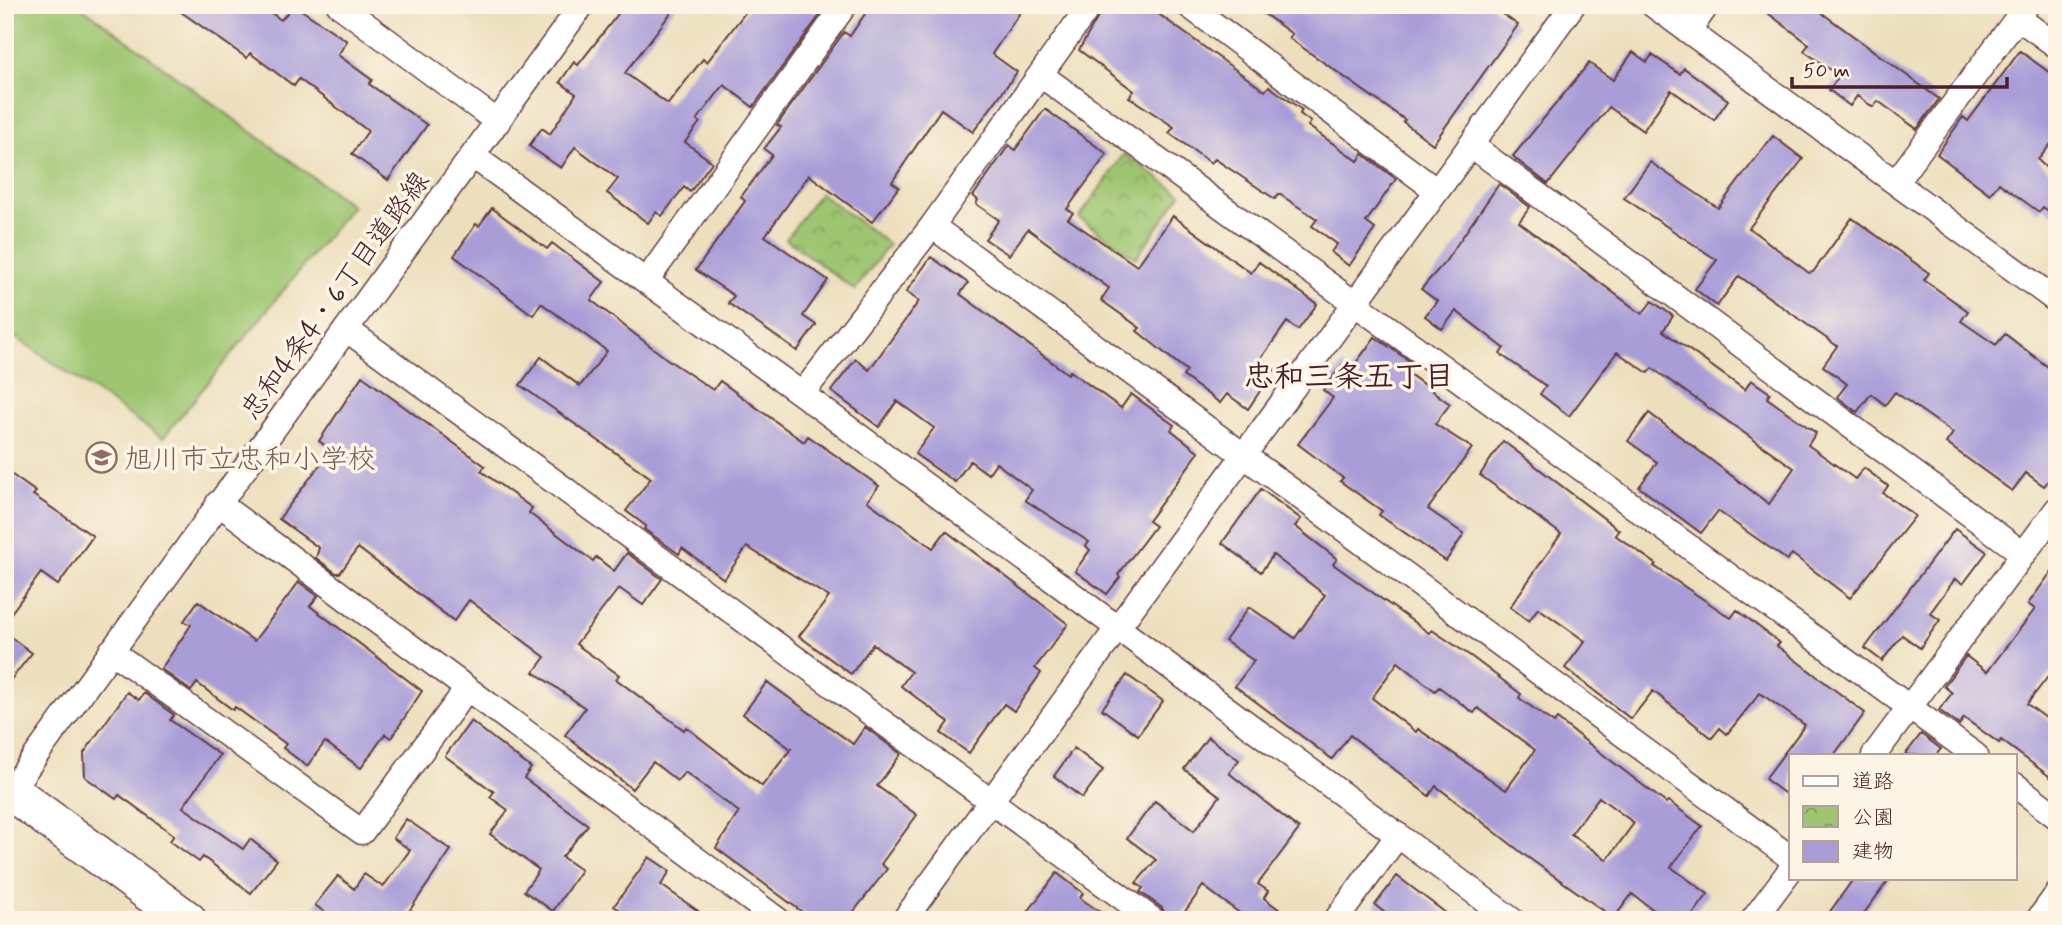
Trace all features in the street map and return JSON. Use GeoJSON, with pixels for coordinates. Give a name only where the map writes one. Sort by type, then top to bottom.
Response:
{"type":"FeatureCollection","features":[{"type":"Feature","properties":{"kind":"main road"},"geometry":{"type":"LineString","coordinates":[[7,792],[187,920]]}},
{"type":"Feature","properties":{"kind":"street"},"geometry":{"type":"LineString","coordinates":[[339,5],[498,122]]}},
{"type":"Feature","properties":{"kind":"street","name":"忠和4条4・6丁目道路線"},"geometry":{"type":"LineString","coordinates":[[7,792],[582,5]]}},
{"type":"Feature","properties":{"kind":"street"},"geometry":{"type":"LineString","coordinates":[[647,280],[845,5]]}},
{"type":"Feature","properties":{"kind":"street"},"geometry":{"type":"LineString","coordinates":[[802,394],[932,226],[1090,5]]}},
{"type":"Feature","properties":{"kind":"street"},"geometry":{"type":"LineString","coordinates":[[1188,5],[1437,191]]}},
{"type":"Feature","properties":{"kind":"street"},"geometry":{"type":"LineString","coordinates":[[904,920],[1573,5]]}},
{"type":"Feature","properties":{"kind":"street"},"geometry":{"type":"LineString","coordinates":[[1653,5],[2057,301]]}},
{"type":"Feature","properties":{"kind":"street"},"geometry":{"type":"LineString","coordinates":[[1689,31],[1707,5]]}},
{"type":"Feature","properties":{"kind":"street"},"geometry":{"type":"LineString","coordinates":[[1896,182],[2023,11],[2057,46]]}},
{"type":"Feature","properties":{"kind":"street"},"geometry":{"type":"LineString","coordinates":[[1041,75],[1974,754]]}},
{"type":"Feature","properties":{"kind":"street"},"geometry":{"type":"LineString","coordinates":[[1471,145],[2022,553]]}},
{"type":"Feature","properties":{"kind":"street"},"geometry":{"type":"LineString","coordinates":[[473,156],[647,280],[1513,920]]}},
{"type":"Feature","properties":{"kind":"street"},"geometry":{"type":"LineString","coordinates":[[932,226],[1789,857]]}},
{"type":"Feature","properties":{"kind":"street"},"geometry":{"type":"LineString","coordinates":[[346,330],[1153,920]]}},
{"type":"Feature","properties":{"kind":"street"},"geometry":{"type":"LineString","coordinates":[[218,503],[778,920]]}},
{"type":"Feature","properties":{"kind":"street"},"geometry":{"type":"LineString","coordinates":[[1875,754],[2057,509]]}},
{"type":"Feature","properties":{"kind":"street"},"geometry":{"type":"LineString","coordinates":[[111,651],[362,832],[466,690]]}},
{"type":"Feature","properties":{"kind":"street"},"geometry":{"type":"LineString","coordinates":[[2016,786],[2057,817]]}},
{"type":"Feature","properties":{"kind":"street"},"geometry":{"type":"LineString","coordinates":[[1336,920],[1398,835]]}},
{"type":"Feature","properties":{"kind":"street"},"geometry":{"type":"LineString","coordinates":[[1753,920],[1789,872]]}},
{"type":"Feature","properties":{"kind":"street"},"geometry":{"type":"LineString","coordinates":[[2038,920],[2057,894]]}},
{"type":"Feature","properties":{"kind":"green space","name":"旭川市立忠和小学校"},"geometry":{"type":"Polygon","coordinates":[[[5,5],[79,5],[352,206],[163,438],[5,330],[5,5]]]}},
{"type":"Feature","properties":{"kind":"green space"},"geometry":{"type":"Polygon","coordinates":[[[1124,154],[1181,194],[1136,258],[1079,218],[1124,154]]]}},
{"type":"Feature","properties":{"kind":"green space"},"geometry":{"type":"Polygon","coordinates":[[[820,193],[889,244],[855,290],[786,239],[820,193]]]}},
{"type":"Feature","properties":{"kind":"building"},"geometry":{"type":"Polygon","coordinates":[[[171,5],[260,5],[281,20],[294,5],[347,41],[338,55],[372,80],[369,84],[427,125],[388,180],[352,154],[368,131],[299,79],[294,86],[250,53],[247,58],[171,5]]]}},
{"type":"Feature","properties":{"kind":"building"},"geometry":{"type":"Polygon","coordinates":[[[625,5],[677,5],[625,73],[668,104],[703,59],[707,62],[751,5],[806,5],[820,15],[753,107],[724,85],[697,120],[700,122],[685,142],[712,162],[690,192],[684,187],[662,216],[656,212],[648,223],[607,193],[618,179],[575,147],[561,168],[529,146],[542,128],[550,134],[576,94],[560,82],[574,62],[578,65],[625,5]]]}},
{"type":"Feature","properties":{"kind":"building"},"geometry":{"type":"Polygon","coordinates":[[[871,5],[1025,5],[992,54],[1017,72],[973,132],[941,109],[892,182],[899,187],[872,222],[809,175],[765,236],[828,280],[803,316],[816,325],[797,351],[728,303],[734,296],[696,270],[745,201],[741,197],[772,155],[764,149],[781,127],[777,125],[844,32],[850,36],[871,5]]]}},
{"type":"Feature","properties":{"kind":"building"},"geometry":{"type":"Polygon","coordinates":[[[1105,5],[1146,5],[1265,91],[1269,86],[1302,110],[1300,114],[1311,122],[1308,126],[1358,161],[1363,154],[1396,179],[1366,222],[1375,229],[1349,266],[1331,252],[1337,244],[1312,226],[1317,219],[1279,194],[1275,199],[1215,159],[1211,163],[1169,133],[1174,127],[1129,97],[1134,91],[1079,50],[1105,5]]]}},
{"type":"Feature","properties":{"kind":"building"},"geometry":{"type":"Polygon","coordinates":[[[1252,5],[1490,5],[1518,25],[1433,144],[1403,122],[1405,120],[1289,38],[1292,34],[1252,5]]]}},
{"type":"Feature","properties":{"kind":"building"},"geometry":{"type":"Polygon","coordinates":[[[1757,5],[1811,5],[1939,99],[1917,129],[1878,101],[1873,107],[1857,96],[1850,106],[1829,90],[1839,76],[1804,51],[1809,44],[1757,5]]]}},
{"type":"Feature","properties":{"kind":"building"},"geometry":{"type":"Polygon","coordinates":[[[2020,51],[2057,78],[2057,136],[2038,160],[2057,178],[2057,217],[2043,207],[2039,212],[1999,183],[1990,194],[1937,154],[1963,117],[1968,121],[2020,51]]]}},
{"type":"Feature","properties":{"kind":"building"},"geometry":{"type":"Polygon","coordinates":[[[1633,52],[1647,62],[1652,55],[1680,74],[1684,68],[1728,100],[1714,120],[1671,90],[1643,131],[1609,107],[1548,184],[1513,156],[1589,63],[1613,80],[1633,52]]]}},
{"type":"Feature","properties":{"kind":"building"},"geometry":{"type":"Polygon","coordinates":[[[1045,109],[1107,154],[1067,209],[1073,213],[1068,219],[1137,266],[1173,216],[1251,273],[1259,262],[1317,304],[1298,330],[1287,322],[1260,360],[1274,370],[1248,409],[1227,394],[1220,403],[1183,376],[1187,371],[1137,331],[1140,328],[1101,300],[1109,288],[1028,229],[1009,255],[985,239],[999,220],[976,204],[978,200],[973,196],[1009,145],[1015,150],[1045,109]]]}},
{"type":"Feature","properties":{"kind":"building"},"geometry":{"type":"Polygon","coordinates":[[[1773,136],[1803,159],[1749,228],[1809,273],[1813,272],[1852,218],[1929,273],[1924,280],[1968,311],[1961,321],[1996,345],[2005,334],[2057,374],[2057,469],[2044,486],[2026,473],[2012,491],[1946,443],[1953,433],[1895,392],[1885,405],[1871,394],[1857,412],[1837,397],[1847,384],[1823,366],[1837,346],[1739,276],[1717,306],[1695,289],[1717,260],[1624,198],[1650,162],[1718,208],[1773,136]]]}},
{"type":"Feature","properties":{"kind":"building"},"geometry":{"type":"Polygon","coordinates":[[[1499,184],[1530,207],[1519,222],[1642,314],[1652,301],[1673,316],[1663,331],[1745,390],[1751,380],[1770,393],[1767,398],[1816,433],[1808,445],[1855,479],[1864,468],[1888,486],[1883,493],[1915,516],[1850,598],[1792,554],[1787,560],[1718,511],[1701,533],[1639,487],[1657,462],[1628,441],[1649,413],[1769,504],[1794,468],[1652,368],[1648,373],[1617,352],[1569,416],[1540,394],[1546,386],[1500,354],[1504,348],[1456,311],[1442,329],[1425,316],[1437,301],[1421,289],[1445,262],[1499,184]]]}},
{"type":"Feature","properties":{"kind":"building"},"geometry":{"type":"Polygon","coordinates":[[[492,208],[547,249],[552,243],[604,282],[591,300],[667,359],[713,390],[720,381],[804,442],[808,436],[879,486],[867,501],[933,548],[946,531],[1068,624],[1035,668],[1041,673],[1014,711],[1004,704],[969,753],[941,733],[949,722],[901,686],[911,672],[873,644],[851,674],[799,636],[829,597],[747,547],[724,579],[682,548],[679,554],[644,529],[646,526],[626,511],[651,478],[520,385],[541,357],[580,386],[607,351],[541,303],[533,315],[454,256],[476,224],[479,226],[492,208]]]}},
{"type":"Feature","properties":{"kind":"building"},"geometry":{"type":"Polygon","coordinates":[[[931,257],[968,283],[960,294],[1068,374],[1070,371],[1121,408],[1131,394],[1174,425],[1171,430],[1199,452],[1148,521],[1155,526],[1107,594],[1075,571],[1090,550],[1086,546],[1089,542],[1025,500],[1032,490],[996,463],[988,474],[970,461],[955,482],[915,454],[934,428],[897,401],[879,427],[831,391],[856,359],[869,370],[919,301],[906,292],[931,257]]]}},
{"type":"Feature","properties":{"kind":"building"},"geometry":{"type":"Polygon","coordinates":[[[1375,337],[1415,365],[1408,373],[1450,404],[1435,424],[1472,448],[1428,509],[1464,534],[1446,561],[1379,515],[1382,511],[1340,481],[1343,478],[1298,444],[1333,398],[1323,390],[1342,365],[1350,371],[1375,337]]]}},
{"type":"Feature","properties":{"kind":"building"},"geometry":{"type":"Polygon","coordinates":[[[362,376],[485,466],[481,471],[532,508],[529,513],[593,561],[596,557],[614,571],[627,553],[662,579],[643,605],[619,588],[576,644],[619,675],[616,679],[684,730],[686,727],[762,786],[791,749],[743,714],[767,682],[853,744],[865,727],[901,754],[877,786],[917,815],[881,864],[887,869],[847,920],[813,920],[716,848],[739,812],[685,772],[677,781],[653,762],[632,789],[565,735],[585,708],[534,672],[545,657],[469,600],[454,621],[358,548],[340,573],[336,573],[316,558],[319,548],[279,519],[331,450],[319,441],[362,376]]]}},
{"type":"Feature","properties":{"kind":"building"},"geometry":{"type":"Polygon","coordinates":[[[1503,441],[1619,530],[1615,535],[1656,564],[1654,566],[1731,618],[1737,610],[1780,643],[1777,646],[1865,713],[1835,754],[1789,754],[1789,797],[1765,779],[1805,725],[1760,693],[1727,734],[1720,728],[1712,738],[1653,691],[1631,719],[1565,668],[1585,641],[1538,608],[1529,621],[1510,607],[1561,534],[1480,475],[1503,441]]]}},
{"type":"Feature","properties":{"kind":"building"},"geometry":{"type":"Polygon","coordinates":[[[5,470],[36,492],[33,495],[93,536],[58,585],[41,573],[5,621],[5,470]]]}},
{"type":"Feature","properties":{"kind":"building"},"geometry":{"type":"Polygon","coordinates":[[[1261,489],[1301,519],[1295,526],[1337,559],[1333,564],[1429,633],[1432,630],[1472,657],[1521,694],[1519,698],[1554,723],[1557,719],[1666,803],[1668,801],[1702,826],[1671,867],[1708,894],[1689,920],[1667,920],[1632,894],[1614,918],[1526,856],[1436,786],[1429,796],[1350,735],[1332,759],[1235,686],[1254,661],[1225,641],[1249,607],[1295,638],[1325,595],[1273,555],[1261,572],[1222,543],[1261,489]],[[1398,662],[1372,698],[1416,732],[1418,729],[1506,790],[1535,750],[1478,708],[1474,713],[1439,687],[1435,691],[1398,662]],[[1599,797],[1571,834],[1607,860],[1634,823],[1599,797]]]}},
{"type":"Feature","properties":{"kind":"building"},"geometry":{"type":"Polygon","coordinates":[[[1955,529],[1987,552],[1963,584],[1955,579],[1930,613],[1940,620],[1920,648],[1902,635],[1882,661],[1865,648],[1955,529]]]}},
{"type":"Feature","properties":{"kind":"building"},"geometry":{"type":"Polygon","coordinates":[[[2057,564],[2057,665],[2027,704],[2057,726],[2057,782],[2001,740],[1999,743],[1964,718],[1959,725],[1939,710],[1952,693],[1944,686],[1966,656],[1987,672],[2035,609],[2028,604],[2057,564]]]}},
{"type":"Feature","properties":{"kind":"building"},"geometry":{"type":"Polygon","coordinates":[[[299,582],[318,596],[310,606],[422,691],[391,738],[385,734],[361,768],[325,742],[307,766],[283,748],[286,744],[235,707],[233,710],[197,683],[191,691],[161,669],[191,625],[184,621],[198,601],[254,641],[299,582]]]}},
{"type":"Feature","properties":{"kind":"building"},"geometry":{"type":"Polygon","coordinates":[[[5,633],[32,653],[5,687],[5,633]]]}},
{"type":"Feature","properties":{"kind":"building"},"geometry":{"type":"Polygon","coordinates":[[[1127,675],[1163,701],[1138,735],[1102,709],[1127,675]]]}},
{"type":"Feature","properties":{"kind":"building"},"geometry":{"type":"Polygon","coordinates":[[[127,692],[139,700],[144,693],[174,715],[170,720],[220,755],[183,807],[243,849],[250,839],[277,860],[251,893],[203,857],[199,862],[170,841],[174,835],[119,795],[116,799],[85,777],[84,753],[127,692]]]}},
{"type":"Feature","properties":{"kind":"building"},"geometry":{"type":"Polygon","coordinates":[[[471,721],[531,768],[524,778],[588,825],[562,857],[581,870],[553,911],[524,891],[539,870],[490,834],[508,810],[490,797],[494,792],[445,756],[471,721]]]}},
{"type":"Feature","properties":{"kind":"building"},"geometry":{"type":"Polygon","coordinates":[[[1921,734],[1941,749],[1937,754],[1906,754],[1921,734]]]}},
{"type":"Feature","properties":{"kind":"building"},"geometry":{"type":"Polygon","coordinates":[[[1208,737],[1239,760],[1229,773],[1299,829],[1258,884],[1268,891],[1264,898],[1293,920],[1249,920],[1203,886],[1179,920],[1168,920],[1162,908],[1140,892],[1143,888],[1136,883],[1156,860],[1127,838],[1155,801],[1194,831],[1220,796],[1184,769],[1208,737]]]}},
{"type":"Feature","properties":{"kind":"building"},"geometry":{"type":"Polygon","coordinates":[[[1074,748],[1103,770],[1082,798],[1054,776],[1074,748]]]}},
{"type":"Feature","properties":{"kind":"building"},"geometry":{"type":"Polygon","coordinates":[[[406,819],[451,850],[403,920],[335,920],[315,905],[338,876],[354,889],[364,874],[383,887],[410,850],[393,838],[406,819]]]}},
{"type":"Feature","properties":{"kind":"building"},"geometry":{"type":"Polygon","coordinates":[[[649,857],[670,871],[661,885],[711,920],[634,920],[614,906],[649,857]]]}},
{"type":"Feature","properties":{"kind":"building"},"geometry":{"type":"Polygon","coordinates":[[[1057,873],[1083,893],[1080,898],[1111,920],[1022,920],[1057,873]]]}},
{"type":"Feature","properties":{"kind":"building"},"geometry":{"type":"Polygon","coordinates":[[[1397,876],[1455,920],[1394,920],[1375,905],[1397,876]]]}},
{"type":"Feature","properties":{"kind":"building"},"geometry":{"type":"Polygon","coordinates":[[[1853,880],[1889,880],[1859,920],[1824,920],[1853,880]]]}},
{"type":"Feature","properties":{"kind":"place","name":"旭川市立忠和小学校"},"geometry":{"type":"Point","coordinates":[101,458]}},
{"type":"Feature","properties":{"kind":"district","name":"忠和三条五丁目"},"geometry":{"type":"Point","coordinates":[1349,376]}}]}
